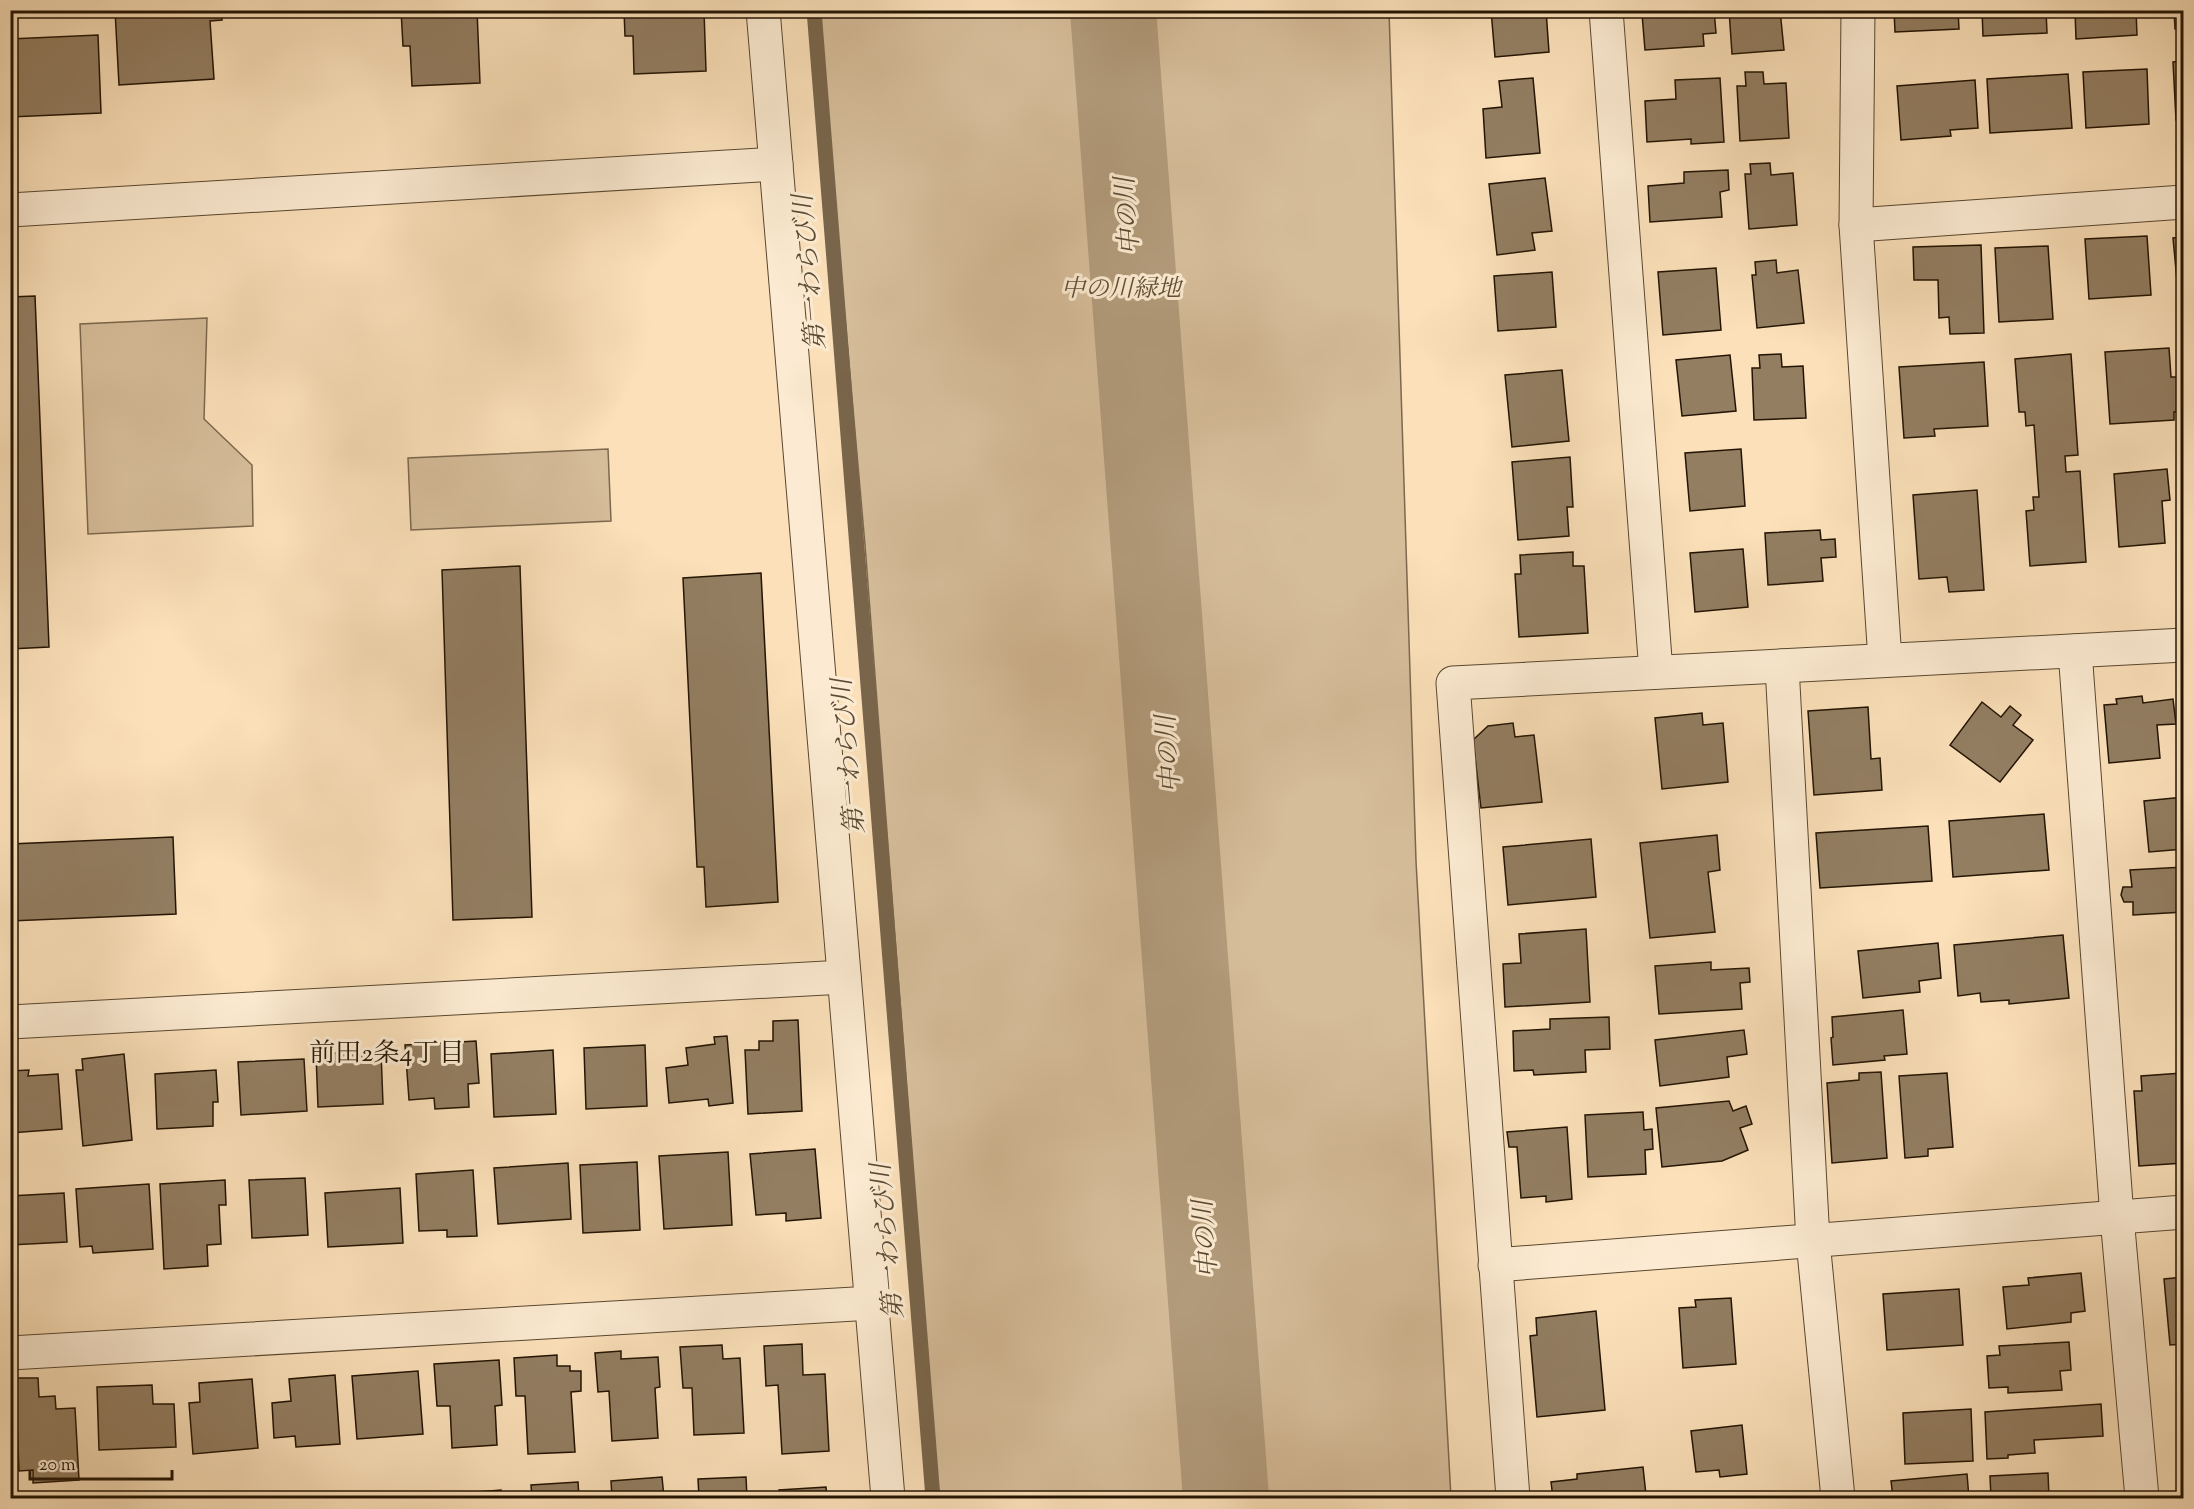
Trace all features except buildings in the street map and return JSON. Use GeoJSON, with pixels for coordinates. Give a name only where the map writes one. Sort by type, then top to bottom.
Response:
{"type":"FeatureCollection","features":[{"type":"Feature","properties":{"kind":"street"},"geometry":{"type":"LineString","coordinates":[[763,10],[888,1498]]}},
{"type":"Feature","properties":{"kind":"street"},"geometry":{"type":"LineString","coordinates":[[1606,10],[1656,672]]}},
{"type":"Feature","properties":{"kind":"street"},"geometry":{"type":"LineString","coordinates":[[1858,10],[1856,225],[1885,660]]}},
{"type":"Feature","properties":{"kind":"street"},"geometry":{"type":"LineString","coordinates":[[10,210],[776,164]]}},
{"type":"Feature","properties":{"kind":"street"},"geometry":{"type":"LineString","coordinates":[[1856,225],[2184,202]]}},
{"type":"Feature","properties":{"kind":"street"},"geometry":{"type":"LineString","coordinates":[[1513,1498],[1453,683],[2184,645]]}},
{"type":"Feature","properties":{"kind":"street"},"geometry":{"type":"LineString","coordinates":[[2075,651],[2117,1217],[2142,1498]]}},
{"type":"Feature","properties":{"kind":"street"},"geometry":{"type":"LineString","coordinates":[[1782,666],[1813,1241],[1838,1498]]}},
{"type":"Feature","properties":{"kind":"street"},"geometry":{"type":"LineString","coordinates":[[10,1022],[844,977]]}},
{"type":"Feature","properties":{"kind":"street"},"geometry":{"type":"LineString","coordinates":[[1495,1265],[2184,1212]]}},
{"type":"Feature","properties":{"kind":"street"},"geometry":{"type":"LineString","coordinates":[[10,1353],[872,1303]]}},
{"type":"Feature","properties":{"kind":"green space","name":"中の川緑地"},"geometry":{"type":"Polygon","coordinates":[[[818,11],[1389,11],[1416,861],[1451,1498],[938,1498],[865,545],[818,11]]]}},
{"type":"Feature","properties":{"kind":"green space"},"geometry":{"type":"Polygon","coordinates":[[[207,318],[204,419],[252,465],[253,526],[88,534],[80,324],[207,318]]]}},
{"type":"Feature","properties":{"kind":"green space"},"geometry":{"type":"Polygon","coordinates":[[[608,449],[611,521],[411,530],[408,458],[608,449]]]}},
{"type":"Feature","properties":{"kind":"waterway","name":"第一わらび川"},"geometry":{"type":"LineString","coordinates":[[814,10],[933,1498]]}},
{"type":"Feature","properties":{"kind":"waterway","name":"中の川"},"geometry":{"type":"LineString","coordinates":[[1113,10],[1226,1498]]}},
{"type":"Feature","properties":{"kind":"district","name":"前田2条4丁目"},"geometry":{"type":"Point","coordinates":[387,1054]}}]}
